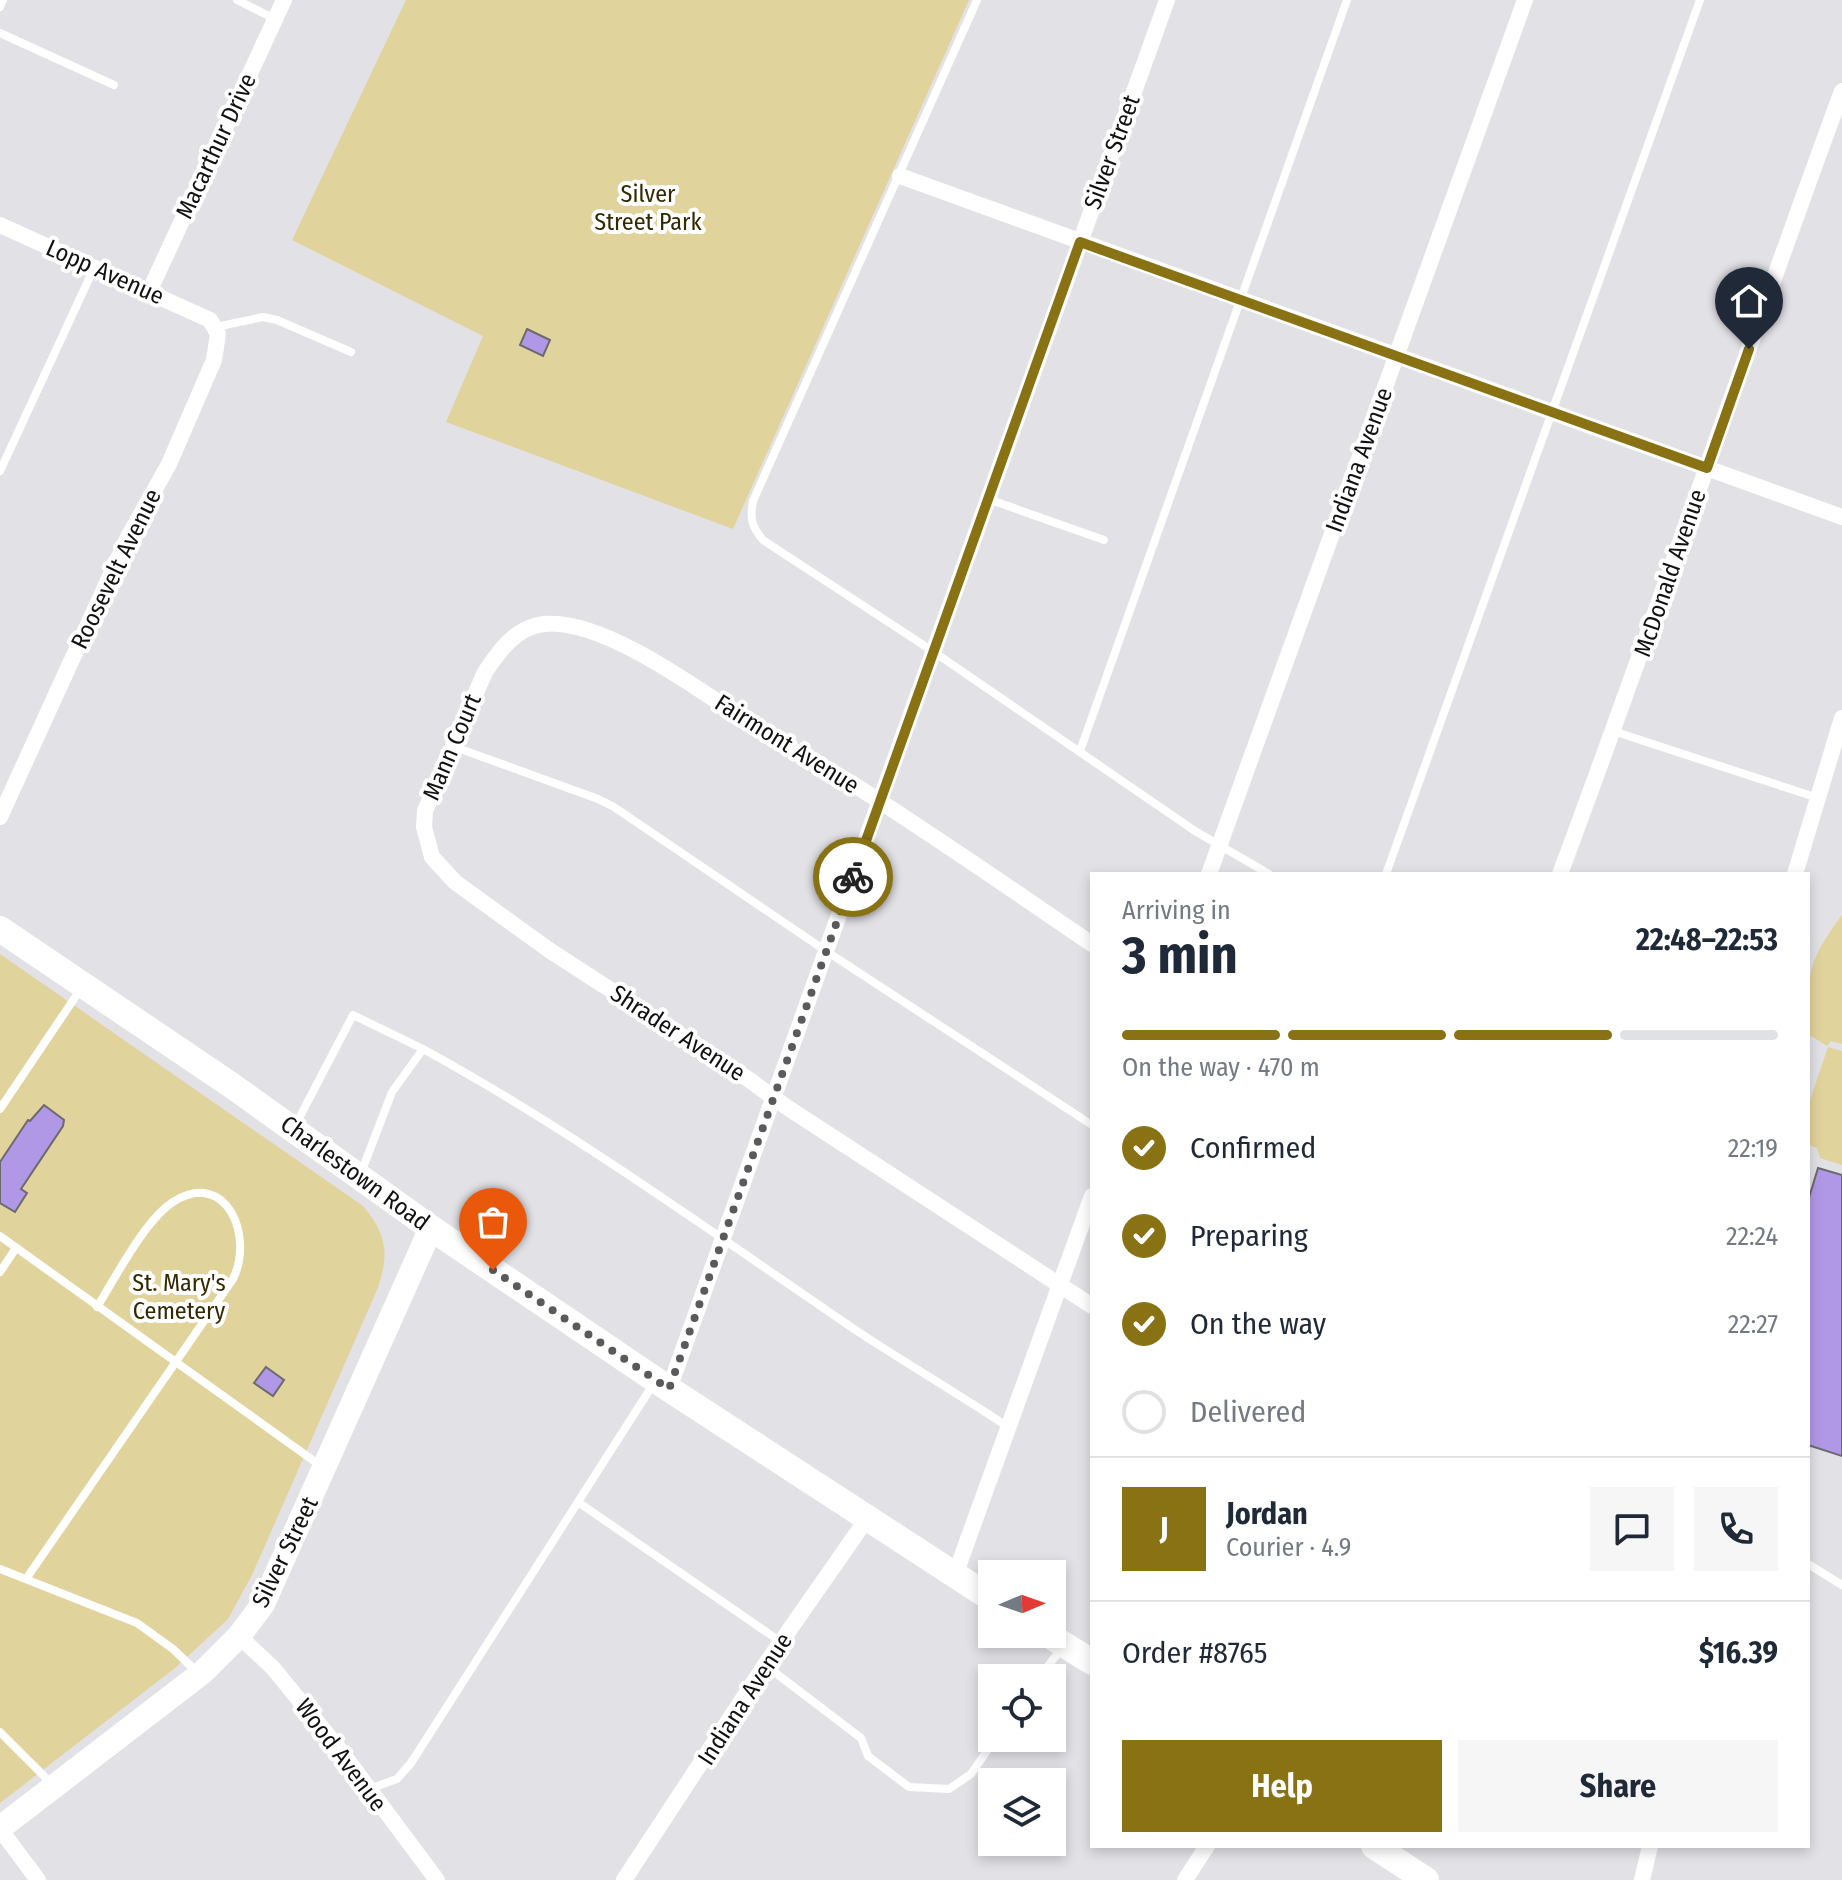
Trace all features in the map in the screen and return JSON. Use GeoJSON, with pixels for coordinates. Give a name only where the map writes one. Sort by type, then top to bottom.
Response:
{"type":"FeatureCollection","features":[{"type":"Feature","properties":{"kind":"main road","name":"Charlestown Road"},"geometry":{"type":"LineString","coordinates":[[0,929],[663,1385],[866,1520],[978,1590]]}},
{"type":"Feature","properties":{"kind":"main road","name":"Silver Street"},"geometry":{"type":"LineString","coordinates":[[0,1828],[200,1674],[239,1636],[276,1579],[431,1228]]}},
{"type":"Feature","properties":{"kind":"main road"},"geometry":{"type":"LineString","coordinates":[[1066,1646],[1090,1661]]}},
{"type":"Feature","properties":{"kind":"main road"},"geometry":{"type":"LineString","coordinates":[[1377,1848],[1426,1880]]}},
{"type":"Feature","properties":{"kind":"street","name":"Macarthur Drive"},"geometry":{"type":"LineString","coordinates":[[149,292],[284,0]]}},
{"type":"Feature","properties":{"kind":"street","name":"Silver Street"},"geometry":{"type":"LineString","coordinates":[[663,1385],[724,1238],[1167,0]]}},
{"type":"Feature","properties":{"kind":"street","name":"Indiana Avenue"},"geometry":{"type":"LineString","coordinates":[[1210,872],[1525,0]]}},
{"type":"Feature","properties":{"kind":"street","name":"McDonald Avenue"},"geometry":{"type":"LineString","coordinates":[[1561,872],[1842,91]]}},
{"type":"Feature","properties":{"kind":"street"},"geometry":{"type":"LineString","coordinates":[[900,176],[1842,517]]}},
{"type":"Feature","properties":{"kind":"street","name":"Lopp Avenue"},"geometry":{"type":"LineString","coordinates":[[0,225],[213,323]]}},
{"type":"Feature","properties":{"kind":"street","name":"Roosevelt Avenue"},"geometry":{"type":"LineString","coordinates":[[0,817],[127,539],[169,464],[214,360],[213,323]]}},
{"type":"Feature","properties":{"kind":"street","name":"Fairmont Avenue"},"geometry":{"type":"LineString","coordinates":[[506,643],[531,627],[545,624],[561,624],[609,639],[676,674],[778,742],[881,803],[1090,943]]}},
{"type":"Feature","properties":{"kind":"street","name":"Mann Court"},"geometry":{"type":"LineString","coordinates":[[432,857],[424,827],[425,811],[485,672],[506,643]]}},
{"type":"Feature","properties":{"kind":"street"},"geometry":{"type":"LineString","coordinates":[[1796,872],[1842,718]]}},
{"type":"Feature","properties":{"kind":"street","name":"Shrader Avenue"},"geometry":{"type":"LineString","coordinates":[[432,857],[455,882],[495,912],[1090,1305]]}},
{"type":"Feature","properties":{"kind":"street"},"geometry":{"type":"LineString","coordinates":[[955,1575],[1090,1202]]}},
{"type":"Feature","properties":{"kind":"street","name":"Indiana Avenue"},"geometry":{"type":"LineString","coordinates":[[624,1880],[765,1665],[866,1520]]}},
{"type":"Feature","properties":{"kind":"street","name":"Wood Avenue"},"geometry":{"type":"LineString","coordinates":[[239,1636],[273,1668],[437,1880]]}},
{"type":"Feature","properties":{"kind":"street"},"geometry":{"type":"LineString","coordinates":[[0,1828],[38,1880]]}},
{"type":"Feature","properties":{"kind":"street"},"geometry":{"type":"LineString","coordinates":[[1185,1880],[1206,1848]]}},
{"type":"Feature","properties":{"kind":"street"},"geometry":{"type":"LineString","coordinates":[[1642,1880],[1650,1848]]}},
{"type":"Feature","properties":{"kind":"lane"},"geometry":{"type":"LineString","coordinates":[[0,7],[3,0]]}},
{"type":"Feature","properties":{"kind":"lane"},"geometry":{"type":"LineString","coordinates":[[237,0],[275,19]]}},
{"type":"Feature","properties":{"kind":"lane"},"geometry":{"type":"LineString","coordinates":[[977,0],[753,501],[750,518],[754,530],[763,540],[934,652],[1195,831],[1266,872]]}},
{"type":"Feature","properties":{"kind":"lane"},"geometry":{"type":"LineString","coordinates":[[1080,751],[1347,0]]}},
{"type":"Feature","properties":{"kind":"lane"},"geometry":{"type":"LineString","coordinates":[[1387,872],[1700,0]]}},
{"type":"Feature","properties":{"kind":"lane"},"geometry":{"type":"LineString","coordinates":[[0,33],[114,85]]}},
{"type":"Feature","properties":{"kind":"lane"},"geometry":{"type":"LineString","coordinates":[[0,471],[94,267]]}},
{"type":"Feature","properties":{"kind":"lane"},"geometry":{"type":"LineString","coordinates":[[213,323],[263,317],[351,352]]}},
{"type":"Feature","properties":{"kind":"lane"},"geometry":{"type":"LineString","coordinates":[[988,499],[1104,540]]}},
{"type":"Feature","properties":{"kind":"lane"},"geometry":{"type":"LineString","coordinates":[[1613,731],[1818,798]]}},
{"type":"Feature","properties":{"kind":"lane"},"geometry":{"type":"LineString","coordinates":[[451,746],[614,807],[826,951],[1090,1124]]}},
{"type":"Feature","properties":{"kind":"lane"},"geometry":{"type":"LineString","coordinates":[[0,1109],[70,1002],[84,987]]}},
{"type":"Feature","properties":{"kind":"lane"},"geometry":{"type":"LineString","coordinates":[[294,1130],[353,1015],[472,1076],[724,1238],[862,1334],[1008,1427]]}},
{"type":"Feature","properties":{"kind":"lane"},"geometry":{"type":"LineString","coordinates":[[359,1177],[392,1092],[423,1049]]}},
{"type":"Feature","properties":{"kind":"lane"},"geometry":{"type":"LineString","coordinates":[[26,1579],[238,1268],[239,1229],[236,1217],[226,1203],[202,1194],[170,1204],[152,1224],[97,1307]]}},
{"type":"Feature","properties":{"kind":"lane"},"geometry":{"type":"LineString","coordinates":[[0,1236],[325,1468]]}},
{"type":"Feature","properties":{"kind":"lane"},"geometry":{"type":"LineString","coordinates":[[0,1272],[16,1248]]}},
{"type":"Feature","properties":{"kind":"lane"},"geometry":{"type":"LineString","coordinates":[[368,1789],[397,1779],[411,1763],[578,1502],[663,1385]]}},
{"type":"Feature","properties":{"kind":"lane"},"geometry":{"type":"LineString","coordinates":[[578,1502],[781,1642]]}},
{"type":"Feature","properties":{"kind":"lane"},"geometry":{"type":"LineString","coordinates":[[1810,1565],[1842,1585]]}},
{"type":"Feature","properties":{"kind":"lane"},"geometry":{"type":"LineString","coordinates":[[0,1569],[137,1623],[173,1649],[200,1674]]}},
{"type":"Feature","properties":{"kind":"lane"},"geometry":{"type":"LineString","coordinates":[[765,1665],[861,1738],[868,1756],[909,1787],[949,1789],[971,1774],[986,1752]]}},
{"type":"Feature","properties":{"kind":"lane"},"geometry":{"type":"LineString","coordinates":[[0,1732],[55,1786]]}},
{"type":"Feature","properties":{"kind":"green space","name":"Silver Street Park"},"geometry":{"type":"Polygon","coordinates":[[[406,0],[969,0],[733,529],[446,422],[483,336],[292,240],[406,0]]]}},
{"type":"Feature","properties":{"kind":"green space"},"geometry":{"type":"Polygon","coordinates":[[[1842,915],[1842,1044],[1831,1041],[1827,1046],[1810,1035],[1810,978],[1821,946],[1842,915]]]}},
{"type":"Feature","properties":{"kind":"green space","name":"St. Mary's Cemetery"},"geometry":{"type":"Polygon","coordinates":[[[0,954],[363,1206],[378,1228],[384,1261],[374,1297],[252,1575],[228,1619],[175,1668],[0,1803],[0,954]]]}},
{"type":"Feature","properties":{"kind":"green space"},"geometry":{"type":"Polygon","coordinates":[[[1828,1047],[1842,1051],[1842,1165],[1820,1158],[1817,1148],[1810,1146],[1810,1100],[1828,1047]]]}},
{"type":"Feature","properties":{"kind":"building"},"geometry":{"type":"Polygon","coordinates":[[[527,329],[550,340],[543,356],[520,345],[527,329]]]}},
{"type":"Feature","properties":{"kind":"building"},"geometry":{"type":"Polygon","coordinates":[[[44,1105],[64,1120],[63,1126],[21,1189],[27,1193],[15,1212],[0,1203],[0,1162],[28,1120],[44,1105]]]}},
{"type":"Feature","properties":{"kind":"building"},"geometry":{"type":"Polygon","coordinates":[[[1818,1168],[1842,1175],[1842,1456],[1810,1446],[1810,1194],[1818,1168]]]}},
{"type":"Feature","properties":{"kind":"building"},"geometry":{"type":"Polygon","coordinates":[[[266,1367],[284,1380],[273,1396],[254,1383],[266,1367]]]}},
{"type":"Feature","properties":{"kind":"way so far"},"geometry":{"type":"LineString","coordinates":[[493,1270],[669,1389],[853,877]]}},
{"type":"Feature","properties":{"kind":"route"},"geometry":{"type":"LineString","coordinates":[[853,877],[1080,242],[1707,468],[1749,349]]}}]}
